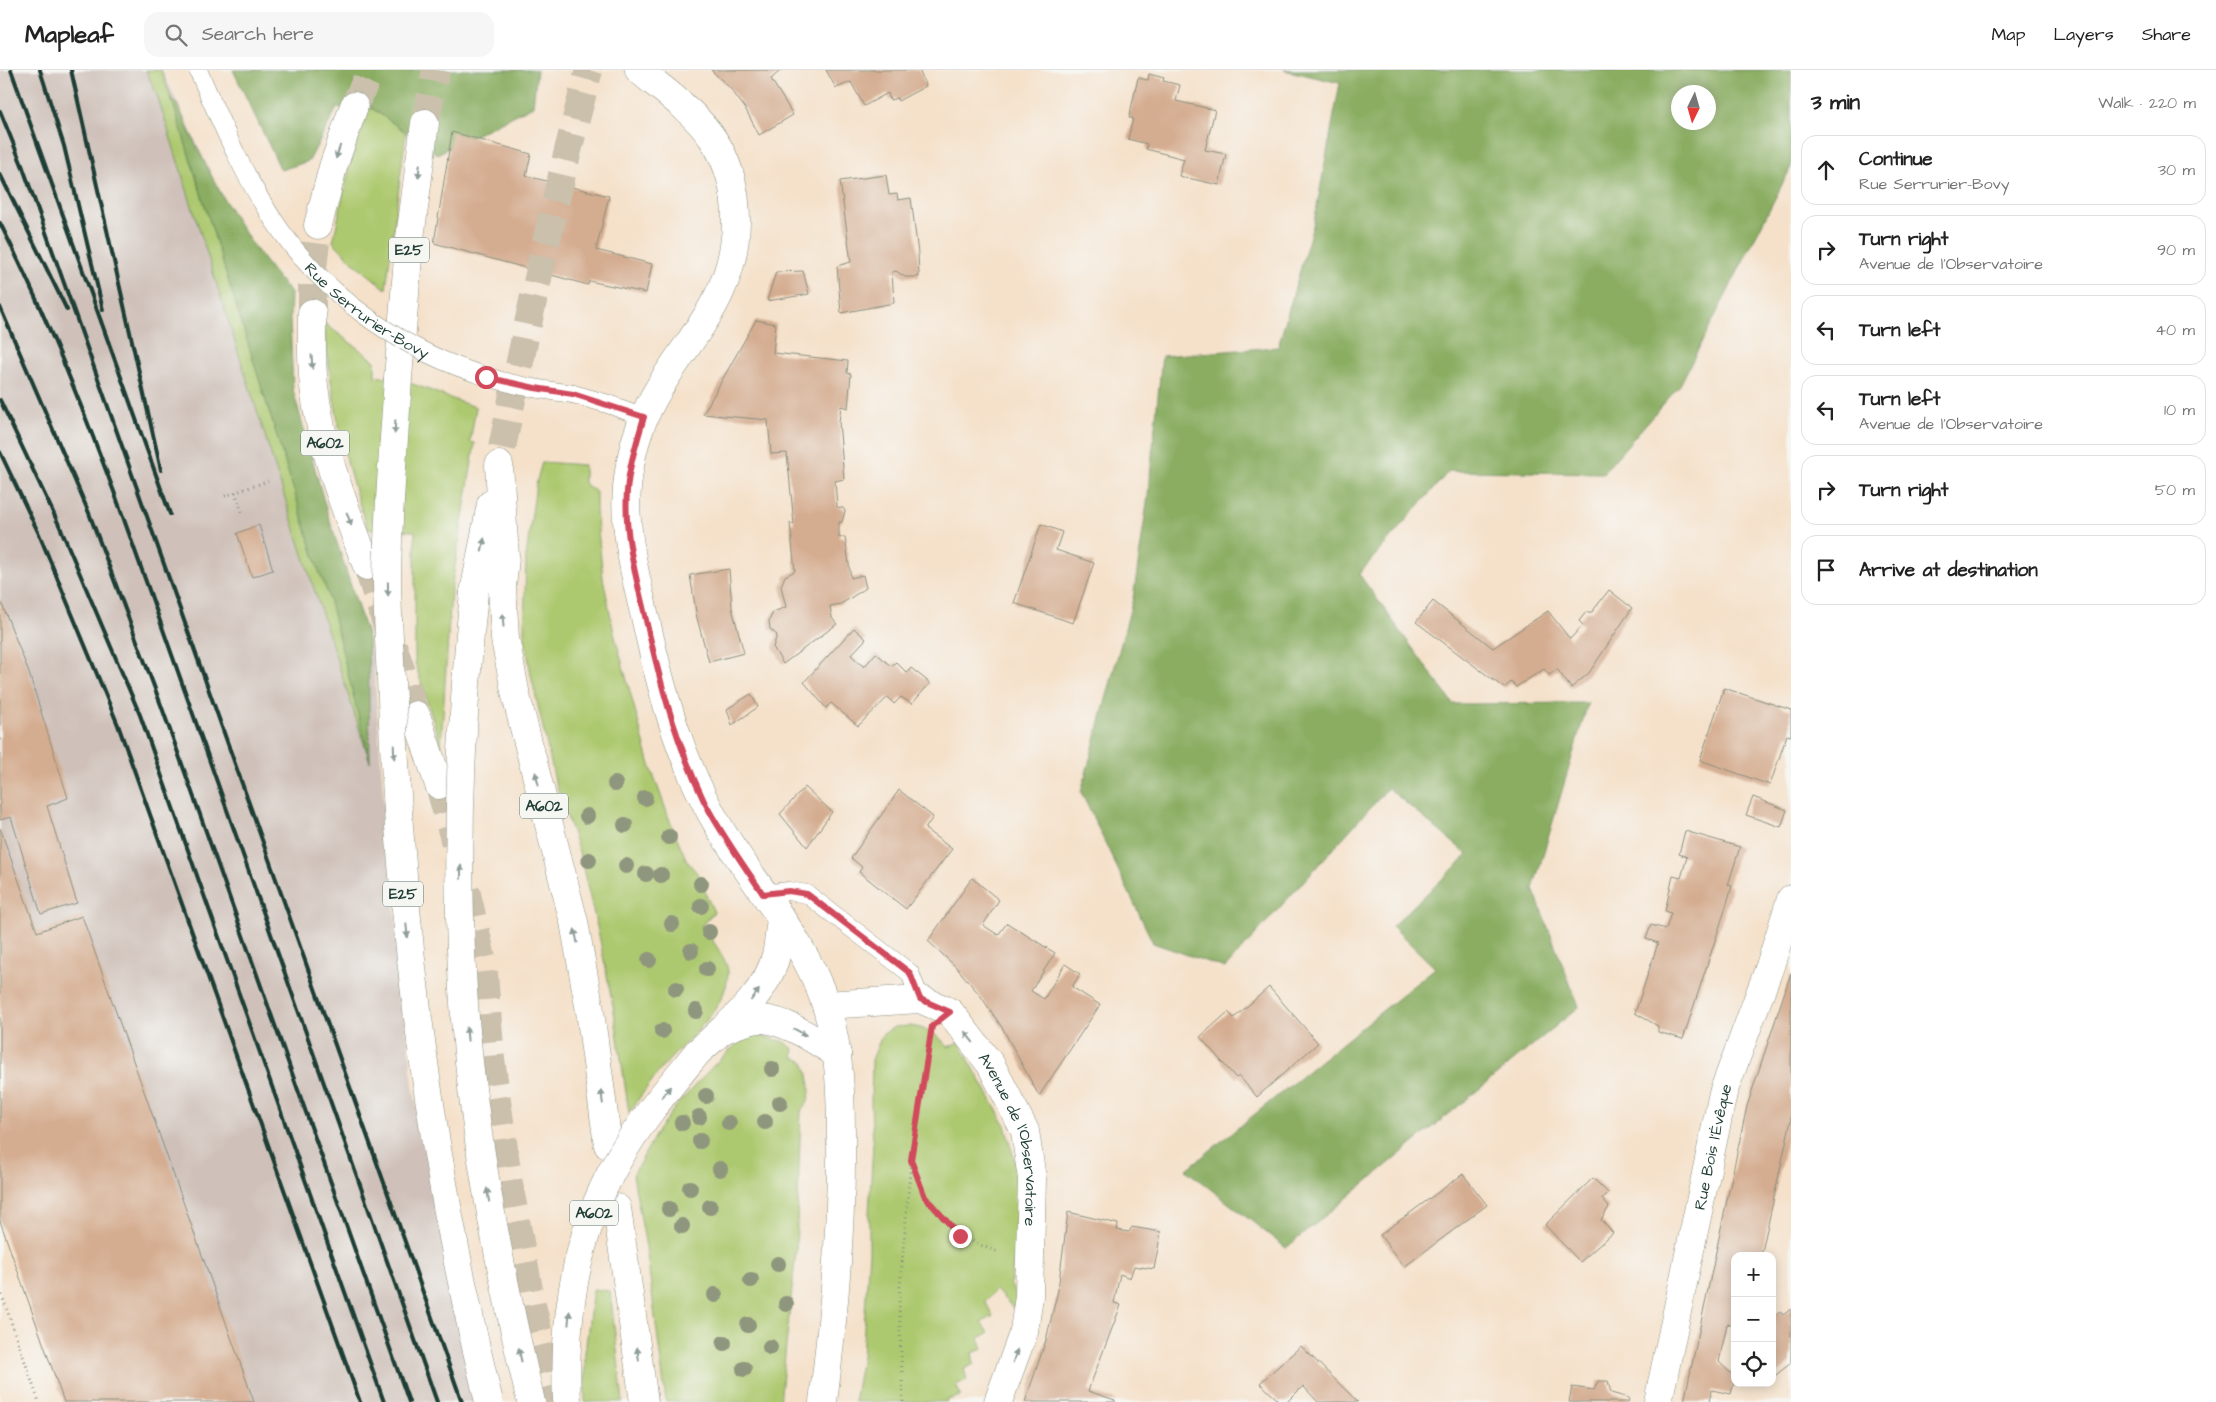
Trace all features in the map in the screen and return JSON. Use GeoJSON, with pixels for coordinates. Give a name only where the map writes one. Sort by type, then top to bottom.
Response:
{"type":"FeatureCollection","features":[{"type":"Feature","properties":{"kind":"main road"},"geometry":{"type":"LineString","coordinates":[[639,70],[696,118],[714,141],[726,165],[736,195],[736,240],[728,275],[702,327],[658,391],[644,417],[631,463],[627,491],[627,518],[632,560],[655,664],[674,730],[705,802],[722,832],[781,920],[809,967],[826,1005],[837,1054],[840,1077],[842,1184],[839,1248],[823,1402]]}},
{"type":"Feature","properties":{"kind":"main road"},"geometry":{"type":"LineString","coordinates":[[318,225],[333,167],[354,106]]}},
{"type":"Feature","properties":{"kind":"main road","name":"E25"},"geometry":{"type":"LineString","coordinates":[[425,123],[409,246],[398,378],[387,584],[395,787],[413,989],[436,1149],[457,1263],[489,1402]]}},
{"type":"Feature","properties":{"kind":"main road","name":"A602"},"geometry":{"type":"LineString","coordinates":[[312,313],[311,347],[314,386],[324,438],[336,484],[367,566]]}},
{"type":"Feature","properties":{"kind":"main road","name":"A602"},"geometry":{"type":"LineString","coordinates":[[531,1402],[504,1288],[474,1100],[466,1030],[461,909],[464,720],[474,593],[500,457],[505,556],[502,587],[505,639],[516,696],[574,922],[590,1011],[608,1145]]}},
{"type":"Feature","properties":{"kind":"main road"},"geometry":{"type":"LineString","coordinates":[[416,715],[439,785]]}},
{"type":"Feature","properties":{"kind":"main road","name":"Rue Bois l'Évêque"},"geometry":{"type":"LineString","coordinates":[[1658,1402],[1723,1092],[1770,966],[1791,899]]}},
{"type":"Feature","properties":{"kind":"main road","name":"A602"},"geometry":{"type":"LineString","coordinates":[[567,1402],[568,1318],[573,1283],[592,1218],[607,1180],[630,1140],[697,1053],[751,1000],[766,980],[776,956],[781,920]]}},
{"type":"Feature","properties":{"kind":"main road","name":"Avenue de l'Observatoire"},"geometry":{"type":"LineString","coordinates":[[826,1005],[920,999],[950,1012],[991,1065],[1025,1132],[1032,1179],[1029,1296],[1024,1331],[998,1402]]}},
{"type":"Feature","properties":{"kind":"main road","name":"A602"},"geometry":{"type":"LineString","coordinates":[[721,1030],[742,1022],[761,1019],[796,1029],[837,1054]]}},
{"type":"Feature","properties":{"kind":"main road","name":"A602"},"geometry":{"type":"LineString","coordinates":[[617,1208],[644,1402]]}},
{"type":"Feature","properties":{"kind":"lane","name":"Rue Serrurier-Bovy"},"geometry":{"type":"LineString","coordinates":[[198,70],[235,152],[270,213],[304,260],[336,292],[366,316],[393,335],[448,363],[509,383],[573,394],[644,417]]}},
{"type":"Feature","properties":{"kind":"lane"},"geometry":{"type":"LineString","coordinates":[[763,894],[789,891],[807,894],[910,973],[920,999]]}},
{"type":"Feature","properties":{"kind":"path"},"geometry":{"type":"LineString","coordinates":[[225,496],[268,481]]}},
{"type":"Feature","properties":{"kind":"path"},"geometry":{"type":"LineString","coordinates":[[236,492],[243,515]]}},
{"type":"Feature","properties":{"kind":"path"},"geometry":{"type":"LineString","coordinates":[[903,1402],[899,1299],[911,1160],[932,1026],[950,1012]]}},
{"type":"Feature","properties":{"kind":"path"},"geometry":{"type":"LineString","coordinates":[[911,1160],[925,1197],[960,1236],[981,1247],[1030,1262]]}},
{"type":"Feature","properties":{"kind":"path"},"geometry":{"type":"LineString","coordinates":[[0,1290],[39,1402]]}},
{"type":"Feature","properties":{"kind":"shaded area"},"geometry":{"type":"Polygon","coordinates":[[[0,70],[162,70],[223,199],[260,256],[291,293],[290,320],[293,390],[327,512],[373,656],[384,805],[413,1087],[476,1402],[66,1402],[0,1215],[0,70]]]}},
{"type":"Feature","properties":{"kind":"green space"},"geometry":{"type":"Polygon","coordinates":[[[146,70],[161,70],[171,97],[319,571],[328,594],[370,762],[157,95],[146,70]]]}},
{"type":"Feature","properties":{"kind":"green space"},"geometry":{"type":"Polygon","coordinates":[[[233,70],[537,70],[533,106],[437,154],[370,107],[337,108],[309,161],[281,170],[233,70]]]}},
{"type":"Feature","properties":{"kind":"green space"},"geometry":{"type":"Polygon","coordinates":[[[1284,70],[1791,70],[1791,167],[1680,385],[1603,473],[1449,471],[1359,574],[1453,704],[1588,703],[1533,889],[1579,1007],[1286,1248],[1186,1170],[1435,968],[1392,926],[1468,855],[1388,788],[1225,968],[1153,943],[1081,792],[1133,599],[1148,496],[1162,356],[1278,347],[1314,222],[1340,83],[1284,70]]]}},
{"type":"Feature","properties":{"kind":"green space"},"geometry":{"type":"Polygon","coordinates":[[[171,97],[177,104],[226,203],[256,249],[291,293],[290,320],[293,390],[327,512],[368,638],[370,762],[328,594],[319,571],[171,97]]]}},
{"type":"Feature","properties":{"kind":"green space"},"geometry":{"type":"Polygon","coordinates":[[[370,107],[406,132],[386,289],[354,263],[333,242],[350,163],[370,107]]]}},
{"type":"Feature","properties":{"kind":"green space"},"geometry":{"type":"Polygon","coordinates":[[[324,323],[375,361],[375,376],[414,384],[476,407],[470,442],[475,443],[451,590],[441,746],[415,663],[415,531],[368,529],[359,504],[339,428],[330,376],[324,323]]]}},
{"type":"Feature","properties":{"kind":"green space"},"geometry":{"type":"Polygon","coordinates":[[[542,462],[584,465],[584,483],[596,492],[596,511],[603,578],[614,633],[650,765],[671,824],[687,861],[703,880],[706,895],[714,912],[702,925],[722,955],[728,972],[721,1000],[713,1013],[661,1069],[629,1113],[614,1011],[599,935],[579,852],[556,785],[531,675],[524,633],[526,557],[536,484],[542,462]]]}},
{"type":"Feature","properties":{"kind":"green space"},"geometry":{"type":"Polygon","coordinates":[[[910,1026],[931,1032],[948,1047],[959,1042],[1005,1125],[1016,1166],[1021,1196],[1020,1231],[1010,1284],[1018,1298],[1013,1308],[996,1290],[985,1301],[993,1316],[981,1323],[989,1333],[979,1338],[983,1349],[972,1353],[974,1364],[964,1369],[967,1380],[956,1385],[961,1396],[947,1400],[947,1402],[854,1402],[862,1357],[869,1252],[873,1144],[871,1103],[872,1060],[882,1035],[894,1027],[910,1026]]]}},
{"type":"Feature","properties":{"kind":"green space"},"geometry":{"type":"Polygon","coordinates":[[[752,1034],[782,1041],[794,1049],[793,1057],[804,1062],[810,1088],[808,1100],[801,1111],[796,1251],[780,1402],[666,1402],[646,1247],[633,1175],[657,1132],[676,1106],[712,1067],[740,1041],[752,1034]]]}},
{"type":"Feature","properties":{"kind":"green space"},"geometry":{"type":"Polygon","coordinates":[[[593,1289],[610,1291],[623,1402],[585,1402],[585,1353],[593,1289]]]}},
{"type":"Feature","properties":{"kind":"building"},"geometry":{"type":"Polygon","coordinates":[[[711,70],[781,70],[771,79],[793,115],[759,135],[745,108],[730,88],[711,70]]]}},
{"type":"Feature","properties":{"kind":"building"},"geometry":{"type":"Polygon","coordinates":[[[826,70],[919,70],[926,86],[898,101],[897,98],[890,100],[888,93],[864,106],[851,82],[836,88],[826,70]]]}},
{"type":"Feature","properties":{"kind":"building"},"geometry":{"type":"Polygon","coordinates":[[[1149,74],[1164,78],[1163,81],[1180,85],[1176,101],[1215,110],[1205,150],[1226,154],[1219,185],[1179,176],[1184,159],[1146,149],[1147,144],[1128,139],[1133,118],[1129,118],[1138,78],[1148,80],[1149,74]]]}},
{"type":"Feature","properties":{"kind":"building"},"geometry":{"type":"Polygon","coordinates":[[[452,132],[531,154],[526,176],[609,196],[596,250],[652,264],[646,293],[589,281],[588,285],[434,243],[452,132]]]}},
{"type":"Feature","properties":{"kind":"building"},"geometry":{"type":"Polygon","coordinates":[[[886,175],[889,195],[897,194],[898,200],[911,198],[919,277],[905,277],[896,271],[892,272],[894,303],[841,313],[837,266],[851,262],[840,181],[886,175]]]}},
{"type":"Feature","properties":{"kind":"building"},"geometry":{"type":"Polygon","coordinates":[[[803,271],[809,294],[767,301],[776,272],[803,271]]]}},
{"type":"Feature","properties":{"kind":"building"},"geometry":{"type":"Polygon","coordinates":[[[756,320],[776,324],[773,353],[848,361],[847,373],[851,374],[848,408],[841,406],[839,422],[844,479],[835,481],[837,507],[843,508],[845,511],[842,522],[839,522],[839,538],[845,537],[851,578],[863,575],[866,588],[841,604],[830,606],[832,618],[837,624],[783,664],[773,647],[777,635],[770,629],[769,621],[773,612],[786,607],[781,586],[785,576],[795,571],[790,523],[794,524],[787,453],[771,454],[768,420],[703,414],[756,320]]]}},
{"type":"Feature","properties":{"kind":"building"},"geometry":{"type":"Polygon","coordinates":[[[1041,524],[1062,532],[1056,550],[1094,563],[1073,623],[1014,603],[1041,524]]]}},
{"type":"Feature","properties":{"kind":"building"},"geometry":{"type":"Polygon","coordinates":[[[259,525],[273,570],[252,577],[237,533],[259,525]]]}},
{"type":"Feature","properties":{"kind":"building"},"geometry":{"type":"Polygon","coordinates":[[[729,569],[732,608],[744,653],[709,662],[697,618],[690,575],[729,569]]]}},
{"type":"Feature","properties":{"kind":"building"},"geometry":{"type":"Polygon","coordinates":[[[1609,590],[1632,608],[1589,673],[1571,688],[1557,669],[1549,675],[1544,669],[1516,687],[1511,682],[1504,688],[1416,622],[1433,601],[1493,648],[1548,611],[1570,639],[1583,625],[1579,621],[1586,612],[1592,612],[1609,590]]]}},
{"type":"Feature","properties":{"kind":"building"},"geometry":{"type":"Polygon","coordinates":[[[0,599],[28,670],[68,798],[47,806],[77,903],[41,914],[11,817],[0,820],[0,599]]]}},
{"type":"Feature","properties":{"kind":"building"},"geometry":{"type":"Polygon","coordinates":[[[854,628],[866,639],[851,655],[864,667],[876,653],[891,666],[896,662],[907,673],[911,668],[930,683],[912,704],[901,697],[894,704],[888,697],[858,726],[831,703],[826,708],[804,682],[854,628]]]}},
{"type":"Feature","properties":{"kind":"building"},"geometry":{"type":"Polygon","coordinates":[[[1724,688],[1791,710],[1791,736],[1787,735],[1770,785],[1700,760],[1724,688]]]}},
{"type":"Feature","properties":{"kind":"building"},"geometry":{"type":"Polygon","coordinates":[[[751,694],[758,707],[732,725],[727,709],[751,694]]]}},
{"type":"Feature","properties":{"kind":"building"},"geometry":{"type":"Polygon","coordinates":[[[805,787],[832,812],[807,847],[780,814],[805,787]]]}},
{"type":"Feature","properties":{"kind":"building"},"geometry":{"type":"Polygon","coordinates":[[[899,790],[933,817],[925,829],[952,849],[906,909],[859,872],[862,867],[851,858],[899,790]]]}},
{"type":"Feature","properties":{"kind":"building"},"geometry":{"type":"Polygon","coordinates":[[[1753,797],[1787,810],[1781,827],[1746,815],[1753,797]]]}},
{"type":"Feature","properties":{"kind":"building"},"geometry":{"type":"Polygon","coordinates":[[[0,828],[37,932],[82,916],[254,1402],[64,1402],[0,1221],[0,828]]]}},
{"type":"Feature","properties":{"kind":"building"},"geometry":{"type":"Polygon","coordinates":[[[1685,831],[1740,847],[1728,885],[1732,886],[1724,913],[1683,1039],[1658,1032],[1658,1026],[1635,1013],[1658,943],[1646,939],[1651,925],[1666,929],[1671,913],[1665,911],[1673,876],[1681,878],[1687,857],[1679,854],[1685,831]]]}},
{"type":"Feature","properties":{"kind":"building"},"geometry":{"type":"Polygon","coordinates":[[[972,878],[999,900],[983,925],[998,935],[1007,923],[1055,953],[1031,991],[1044,999],[1065,964],[1080,974],[1072,987],[1100,1005],[1039,1096],[1003,1029],[980,995],[956,967],[928,941],[972,878]]]}},
{"type":"Feature","properties":{"kind":"building"},"geometry":{"type":"Polygon","coordinates":[[[1791,973],[1791,1120],[1762,1252],[1731,1252],[1731,1325],[1727,1324],[1719,1362],[1731,1373],[1731,1387],[1733,1387],[1731,1394],[1712,1390],[1710,1402],[1684,1402],[1747,1106],[1791,973]]]}},
{"type":"Feature","properties":{"kind":"building"},"geometry":{"type":"Polygon","coordinates":[[[1269,987],[1318,1043],[1257,1097],[1239,1076],[1236,1078],[1200,1037],[1228,1012],[1234,1018],[1269,987]]]}},
{"type":"Feature","properties":{"kind":"building"},"geometry":{"type":"Polygon","coordinates":[[[1463,1174],[1487,1205],[1404,1267],[1380,1235],[1463,1174]]]}},
{"type":"Feature","properties":{"kind":"building"},"geometry":{"type":"Polygon","coordinates":[[[1593,1178],[1608,1193],[1602,1199],[1609,1207],[1601,1220],[1613,1233],[1580,1262],[1545,1225],[1593,1178]]]}},
{"type":"Feature","properties":{"kind":"building"},"geometry":{"type":"Polygon","coordinates":[[[1068,1212],[1118,1224],[1117,1230],[1129,1232],[1132,1227],[1161,1232],[1154,1269],[1134,1266],[1130,1278],[1120,1274],[1114,1303],[1121,1305],[1088,1391],[1115,1400],[1115,1402],[1025,1402],[1046,1340],[1058,1290],[1068,1212]]]}},
{"type":"Feature","properties":{"kind":"building"},"geometry":{"type":"Polygon","coordinates":[[[1791,1309],[1791,1363],[1776,1375],[1776,1314],[1780,1311],[1783,1315],[1791,1309]]]}},
{"type":"Feature","properties":{"kind":"building"},"geometry":{"type":"Polygon","coordinates":[[[1301,1346],[1358,1402],[1318,1402],[1303,1386],[1287,1402],[1280,1402],[1260,1383],[1301,1346]]]}},
{"type":"Feature","properties":{"kind":"building"},"geometry":{"type":"Polygon","coordinates":[[[1598,1381],[1608,1381],[1611,1393],[1629,1398],[1628,1402],[1569,1402],[1572,1387],[1594,1390],[1598,1381]]]}},
{"type":"Feature","properties":{"kind":"tunnel"},"geometry":{"type":"LineString","coordinates":[[354,106],[371,70]]}},
{"type":"Feature","properties":{"kind":"tunnel"},"geometry":{"type":"LineString","coordinates":[[425,123],[436,70]]}},
{"type":"Feature","properties":{"kind":"tunnel"},"geometry":{"type":"LineString","coordinates":[[502,448],[542,258],[589,70]]}},
{"type":"Feature","properties":{"kind":"tunnel"},"geometry":{"type":"LineString","coordinates":[[312,313],[312,277],[318,225]]}},
{"type":"Feature","properties":{"kind":"tunnel"},"geometry":{"type":"LineString","coordinates":[[367,566],[416,715]]}},
{"type":"Feature","properties":{"kind":"tunnel"},"geometry":{"type":"LineString","coordinates":[[439,785],[455,843]]}},
{"type":"Feature","properties":{"kind":"tunnel"},"geometry":{"type":"LineString","coordinates":[[466,890],[483,962],[491,1059],[509,1184],[532,1305],[555,1402]]}},
{"type":"Feature","properties":{"kind":"railway"},"geometry":{"type":"LineString","coordinates":[[11,70],[170,514]]}},
{"type":"Feature","properties":{"kind":"railway"},"geometry":{"type":"LineString","coordinates":[[40,70],[64,146],[103,310]]}},
{"type":"Feature","properties":{"kind":"railway"},"geometry":{"type":"LineString","coordinates":[[71,70],[161,470]]}},
{"type":"Feature","properties":{"kind":"railway"},"geometry":{"type":"LineString","coordinates":[[0,111],[22,165],[462,1402]]}},
{"type":"Feature","properties":{"kind":"railway"},"geometry":{"type":"LineString","coordinates":[[0,174],[67,310]]}},
{"type":"Feature","properties":{"kind":"railway"},"geometry":{"type":"LineString","coordinates":[[0,223],[62,358],[116,497],[437,1402]]}},
{"type":"Feature","properties":{"kind":"railway"},"geometry":{"type":"LineString","coordinates":[[0,307],[89,513],[161,705],[409,1402]]}},
{"type":"Feature","properties":{"kind":"railway"},"geometry":{"type":"LineString","coordinates":[[0,400],[60,527],[140,715],[384,1402]]}},
{"type":"Feature","properties":{"kind":"railway"},"geometry":{"type":"LineString","coordinates":[[0,452],[39,534],[118,725],[360,1402]]}},
{"type":"Feature","properties":{"kind":"route"},"geometry":{"type":"LineString","coordinates":[[486,377],[573,394],[644,417],[631,463],[627,491],[627,518],[632,560],[655,664],[674,730],[705,802],[722,832],[763,894],[789,891],[807,894],[910,973],[920,999],[950,1012],[932,1026],[911,1160],[925,1197],[960,1236]]}}]}
